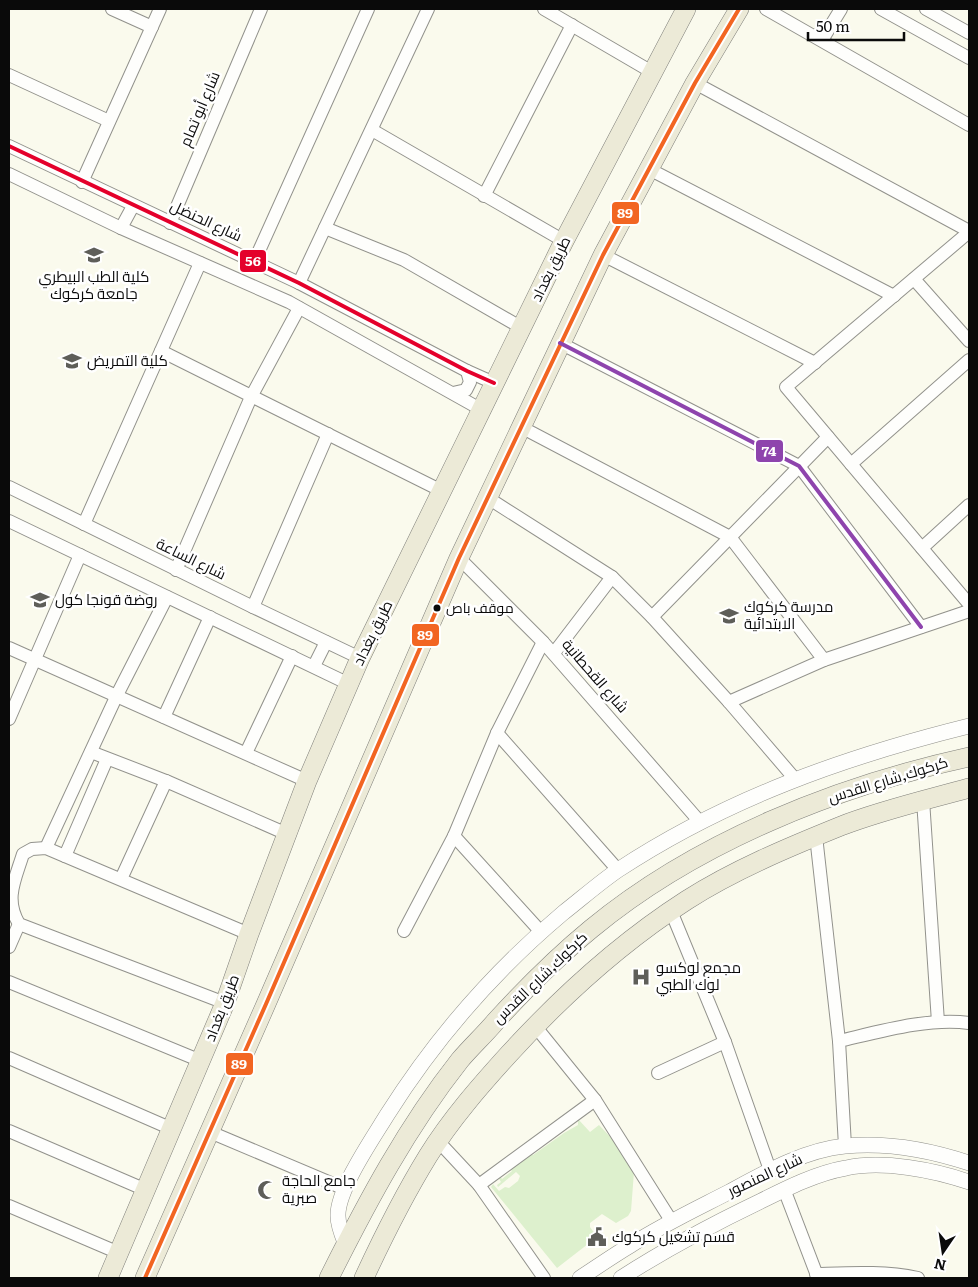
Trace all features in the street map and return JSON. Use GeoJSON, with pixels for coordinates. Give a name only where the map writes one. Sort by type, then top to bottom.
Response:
{"type":"FeatureCollection","features":[{"type":"Feature","properties":{"kind":"main road","name":"طريق بغداد"},"geometry":{"type":"LineString","coordinates":[[108,1278],[225,1003],[307,781],[360,658],[564,241],[686,9]]}},
{"type":"Feature","properties":{"kind":"main road"},"geometry":{"type":"LineString","coordinates":[[148,1275],[459,558],[603,255],[695,83],[739,9]]}},
{"type":"Feature","properties":{"kind":"main road","name":"كركوك,شارع القدس"},"geometry":{"type":"LineString","coordinates":[[329,1278],[390,1163],[424,1111],[461,1060],[551,963],[592,928],[640,892],[691,861],[752,829],[815,802],[878,781],[969,757]]}},
{"type":"Feature","properties":{"kind":"main road","name":"كركوك,شارع القدس"},"geometry":{"type":"LineString","coordinates":[[368,1276],[410,1188],[438,1141],[469,1098],[534,1026],[592,971],[632,938],[689,899],[779,852],[842,825],[969,788]]}},
{"type":"Feature","properties":{"kind":"main road"},"geometry":{"type":"LineString","coordinates":[[461,1060],[484,1081]]}},
{"type":"Feature","properties":{"kind":"street"},"geometry":{"type":"LineString","coordinates":[[112,9],[152,27]]}},
{"type":"Feature","properties":{"kind":"street"},"geometry":{"type":"LineString","coordinates":[[82,182],[160,9]]}},
{"type":"Feature","properties":{"kind":"street","name":"شارع أبو تمام"},"geometry":{"type":"LineString","coordinates":[[170,223],[261,9]]}},
{"type":"Feature","properties":{"kind":"street"},"geometry":{"type":"LineString","coordinates":[[254,262],[368,9]]}},
{"type":"Feature","properties":{"kind":"street"},"geometry":{"type":"LineString","coordinates":[[299,283],[428,9]]}},
{"type":"Feature","properties":{"kind":"street"},"geometry":{"type":"LineString","coordinates":[[544,9],[652,72]]}},
{"type":"Feature","properties":{"kind":"street"},"geometry":{"type":"LineString","coordinates":[[766,9],[969,125]]}},
{"type":"Feature","properties":{"kind":"street"},"geometry":{"type":"LineString","coordinates":[[822,40],[841,9]]}},
{"type":"Feature","properties":{"kind":"street"},"geometry":{"type":"LineString","coordinates":[[882,9],[969,58]]}},
{"type":"Feature","properties":{"kind":"street"},"geometry":{"type":"LineString","coordinates":[[926,9],[969,33]]}},
{"type":"Feature","properties":{"kind":"street"},"geometry":{"type":"LineString","coordinates":[[484,196],[572,25]]}},
{"type":"Feature","properties":{"kind":"street"},"geometry":{"type":"LineString","coordinates":[[9,75],[109,121]]}},
{"type":"Feature","properties":{"kind":"street"},"geometry":{"type":"LineString","coordinates":[[695,83],[969,231],[786,387],[969,604]]}},
{"type":"Feature","properties":{"kind":"street"},"geometry":{"type":"LineString","coordinates":[[372,130],[564,241]]}},
{"type":"Feature","properties":{"kind":"street","name":"شارع الحنضل"},"geometry":{"type":"LineString","coordinates":[[9,146],[299,283],[467,371],[494,383]]}},
{"type":"Feature","properties":{"kind":"street"},"geometry":{"type":"LineString","coordinates":[[649,169],[894,296]]}},
{"type":"Feature","properties":{"kind":"street"},"geometry":{"type":"LineString","coordinates":[[9,174],[121,228],[299,308],[482,410]]}},
{"type":"Feature","properties":{"kind":"street"},"geometry":{"type":"LineString","coordinates":[[121,228],[133,206]]}},
{"type":"Feature","properties":{"kind":"street"},"geometry":{"type":"LineString","coordinates":[[325,228],[404,260],[522,328]]}},
{"type":"Feature","properties":{"kind":"street"},"geometry":{"type":"LineString","coordinates":[[603,255],[815,363]]}},
{"type":"Feature","properties":{"kind":"street"},"geometry":{"type":"LineString","coordinates":[[84,524],[200,263]]}},
{"type":"Feature","properties":{"kind":"street"},"geometry":{"type":"LineString","coordinates":[[914,279],[969,341]]}},
{"type":"Feature","properties":{"kind":"street"},"geometry":{"type":"LineString","coordinates":[[176,570],[252,397],[299,308]]}},
{"type":"Feature","properties":{"kind":"street"},"geometry":{"type":"LineString","coordinates":[[560,343],[799,466],[921,627]]}},
{"type":"Feature","properties":{"kind":"street"},"geometry":{"type":"LineString","coordinates":[[160,351],[442,491]]}},
{"type":"Feature","properties":{"kind":"street"},"geometry":{"type":"LineString","coordinates":[[851,464],[969,360]]}},
{"type":"Feature","properties":{"kind":"street"},"geometry":{"type":"LineString","coordinates":[[453,393],[466,390],[470,382],[467,371]]}},
{"type":"Feature","properties":{"kind":"street"},"geometry":{"type":"LineString","coordinates":[[521,427],[730,537],[824,660]]}},
{"type":"Feature","properties":{"kind":"street"},"geometry":{"type":"LineString","coordinates":[[253,607],[328,434]]}},
{"type":"Feature","properties":{"kind":"street"},"geometry":{"type":"LineString","coordinates":[[652,617],[828,437]]}},
{"type":"Feature","properties":{"kind":"street","name":"شارع الساعة"},"geometry":{"type":"LineString","coordinates":[[9,488],[360,658]]}},
{"type":"Feature","properties":{"kind":"street"},"geometry":{"type":"LineString","coordinates":[[488,498],[612,577],[652,617],[795,779]]}},
{"type":"Feature","properties":{"kind":"street"},"geometry":{"type":"LineString","coordinates":[[922,548],[969,504]]}},
{"type":"Feature","properties":{"kind":"street"},"geometry":{"type":"LineString","coordinates":[[9,521],[349,684]]}},
{"type":"Feature","properties":{"kind":"street"},"geometry":{"type":"LineString","coordinates":[[9,720],[80,555]]}},
{"type":"Feature","properties":{"kind":"street","name":"شارع القحطانية"},"geometry":{"type":"LineString","coordinates":[[459,558],[544,642],[700,822]]}},
{"type":"Feature","properties":{"kind":"street"},"geometry":{"type":"LineString","coordinates":[[554,653],[612,577]]}},
{"type":"Feature","properties":{"kind":"street"},"geometry":{"type":"LineString","coordinates":[[46,848],[117,695],[167,597]]}},
{"type":"Feature","properties":{"kind":"street"},"geometry":{"type":"LineString","coordinates":[[728,702],[824,660],[969,611]]}},
{"type":"Feature","properties":{"kind":"street"},"geometry":{"type":"LineString","coordinates":[[164,717],[210,617]]}},
{"type":"Feature","properties":{"kind":"street"},"geometry":{"type":"LineString","coordinates":[[314,666],[326,642]]}},
{"type":"Feature","properties":{"kind":"street"},"geometry":{"type":"LineString","coordinates":[[404,931],[454,836],[497,733],[544,642]]}},
{"type":"Feature","properties":{"kind":"street"},"geometry":{"type":"LineString","coordinates":[[9,648],[307,781]]}},
{"type":"Feature","properties":{"kind":"street"},"geometry":{"type":"LineString","coordinates":[[246,754],[292,656]]}},
{"type":"Feature","properties":{"kind":"street"},"geometry":{"type":"LineString","coordinates":[[346,1245],[340,1228],[339,1204],[361,1159],[387,1116],[432,1050],[490,982],[541,932],[618,870],[700,822],[795,779],[853,758],[969,726]]}},
{"type":"Feature","properties":{"kind":"street"},"geometry":{"type":"LineString","coordinates":[[497,733],[618,870]]}},
{"type":"Feature","properties":{"kind":"street"},"geometry":{"type":"LineString","coordinates":[[91,752],[287,834]]}},
{"type":"Feature","properties":{"kind":"street"},"geometry":{"type":"LineString","coordinates":[[65,856],[108,759]]}},
{"type":"Feature","properties":{"kind":"street"},"geometry":{"type":"LineString","coordinates":[[121,879],[166,782]]}},
{"type":"Feature","properties":{"kind":"street"},"geometry":{"type":"LineString","coordinates":[[923,800],[938,1022]]}},
{"type":"Feature","properties":{"kind":"street"},"geometry":{"type":"LineString","coordinates":[[454,836],[541,932]]}},
{"type":"Feature","properties":{"kind":"street"},"geometry":{"type":"LineString","coordinates":[[816,836],[839,1041],[845,1146]]}},
{"type":"Feature","properties":{"kind":"street"},"geometry":{"type":"LineString","coordinates":[[225,1003],[19,924],[13,914],[11,892],[23,854],[32,849],[46,848],[249,934]]}},
{"type":"Feature","properties":{"kind":"street"},"geometry":{"type":"LineString","coordinates":[[670,911],[725,1042],[770,1170]]}},
{"type":"Feature","properties":{"kind":"street"},"geometry":{"type":"LineString","coordinates":[[9,947],[19,924]]}},
{"type":"Feature","properties":{"kind":"street"},"geometry":{"type":"LineString","coordinates":[[9,982],[201,1060]]}},
{"type":"Feature","properties":{"kind":"street"},"geometry":{"type":"LineString","coordinates":[[839,1041],[888,1030],[938,1022],[969,1023]]}},
{"type":"Feature","properties":{"kind":"street"},"geometry":{"type":"LineString","coordinates":[[534,1026],[595,1100],[672,1222]]}},
{"type":"Feature","properties":{"kind":"street"},"geometry":{"type":"LineString","coordinates":[[658,1072],[725,1042]]}},
{"type":"Feature","properties":{"kind":"street"},"geometry":{"type":"LineString","coordinates":[[9,1058],[172,1129]]}},
{"type":"Feature","properties":{"kind":"street"},"geometry":{"type":"LineString","coordinates":[[479,1185],[595,1100]]}},
{"type":"Feature","properties":{"kind":"street"},"geometry":{"type":"LineString","coordinates":[[9,1131],[146,1190]]}},
{"type":"Feature","properties":{"kind":"street"},"geometry":{"type":"LineString","coordinates":[[210,1132],[345,1189]]}},
{"type":"Feature","properties":{"kind":"street"},"geometry":{"type":"LineString","coordinates":[[438,1141],[479,1185],[544,1278]]}},
{"type":"Feature","properties":{"kind":"street","name":"شارع المنصور"},"geometry":{"type":"LineString","coordinates":[[580,1278],[632,1244],[770,1170],[825,1150],[845,1146],[884,1146],[913,1149],[969,1163]]}},
{"type":"Feature","properties":{"kind":"street","name":"شارع المنصور"},"geometry":{"type":"LineString","coordinates":[[621,1278],[713,1224],[784,1189],[846,1168],[877,1165],[910,1169],[969,1182]]}},
{"type":"Feature","properties":{"kind":"street"},"geometry":{"type":"LineString","coordinates":[[784,1189],[817,1276],[870,1272],[893,1273],[918,1278]]}},
{"type":"Feature","properties":{"kind":"street"},"geometry":{"type":"LineString","coordinates":[[9,1206],[119,1253]]}},
{"type":"Feature","properties":{"kind":"street"},"geometry":{"type":"LineString","coordinates":[[632,1244],[647,1262]]}},
{"type":"Feature","properties":{"kind":"green space"},"geometry":{"type":"Polygon","coordinates":[[[578,1119],[590,1132],[599,1125],[617,1144],[634,1172],[631,1211],[628,1216],[616,1223],[602,1214],[590,1223],[590,1227],[597,1237],[557,1268],[491,1187],[493,1184],[499,1191],[505,1187],[509,1188],[518,1181],[520,1176],[516,1172],[498,1187],[497,1185],[501,1182],[498,1177],[500,1176],[502,1179],[512,1171],[509,1168],[529,1154],[533,1155],[578,1125],[578,1119]]]}},
{"type":"Feature","properties":{"kind":"transit line","name":"89"},"geometry":{"type":"LineString","coordinates":[[145,1278],[459,558],[603,255],[695,83],[739,9]]}},
{"type":"Feature","properties":{"kind":"transit line","name":"56"},"geometry":{"type":"LineString","coordinates":[[9,146],[299,283],[467,371],[494,383]]}},
{"type":"Feature","properties":{"kind":"transit line","name":"74"},"geometry":{"type":"LineString","coordinates":[[560,343],[799,466],[921,627]]}},
{"type":"Feature","properties":{"kind":"place","name":"كلية الطب البيطري جامعة كركوك"},"geometry":{"type":"Point","coordinates":[94,255]}},
{"type":"Feature","properties":{"kind":"place","name":"كلية التمريض"},"geometry":{"type":"Point","coordinates":[72,361]}},
{"type":"Feature","properties":{"kind":"place","name":"روضة قونجا كول"},"geometry":{"type":"Point","coordinates":[40,600]}},
{"type":"Feature","properties":{"kind":"place","name":"موقف باص"},"geometry":{"type":"Point","coordinates":[437,608]}},
{"type":"Feature","properties":{"kind":"place","name":"مدرسة كركوك الابتدائية"},"geometry":{"type":"Point","coordinates":[729,616]}},
{"type":"Feature","properties":{"kind":"place","name":"مجمع لوكسو لوك الطبي"},"geometry":{"type":"Point","coordinates":[641,977]}},
{"type":"Feature","properties":{"kind":"place","name":"جامع الحاجة صبرية"},"geometry":{"type":"Point","coordinates":[267,1190]}},
{"type":"Feature","properties":{"kind":"place","name":"قسم تشغيل كركوك"},"geometry":{"type":"Point","coordinates":[597,1237]}}]}
